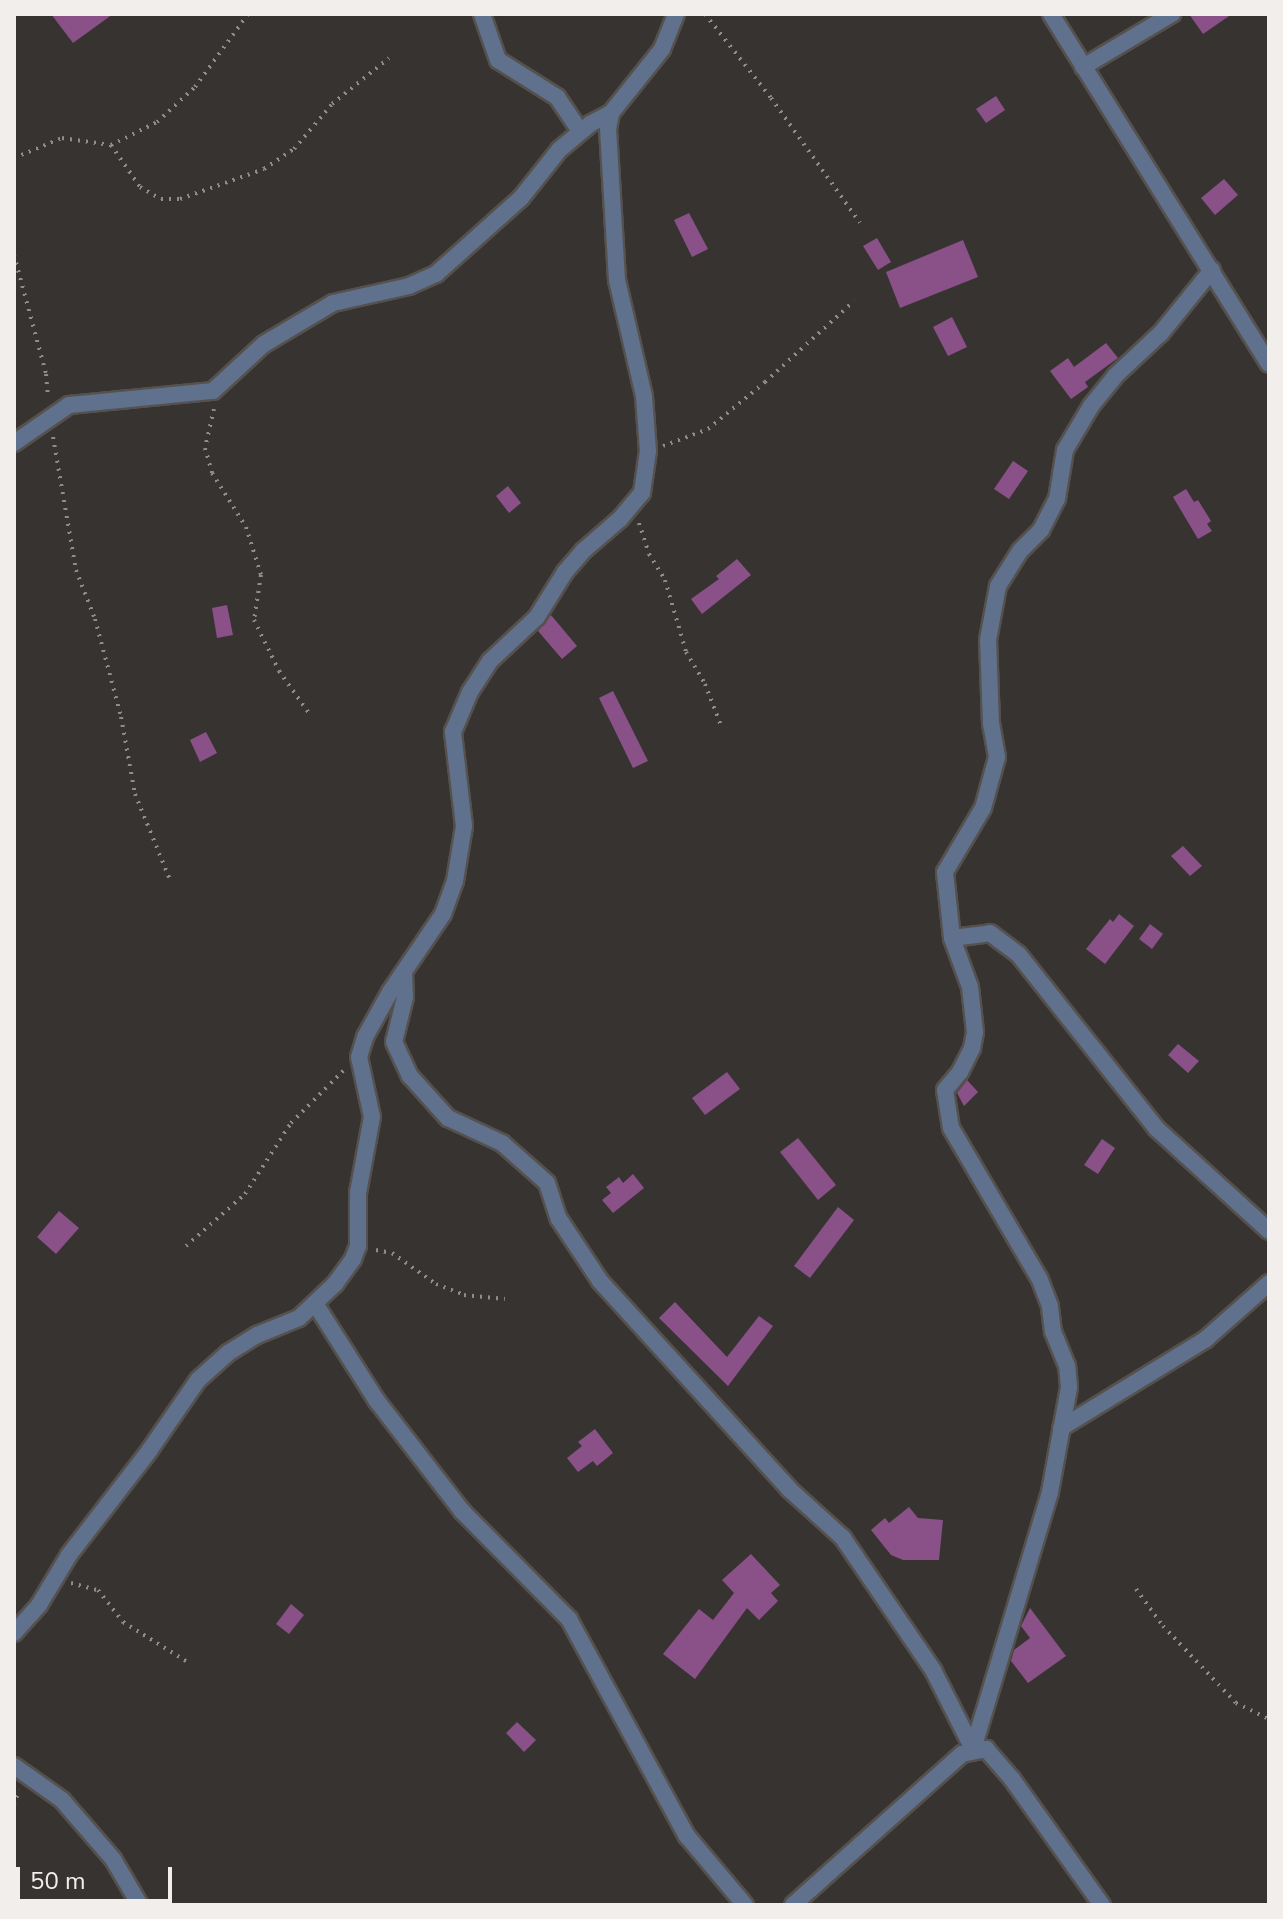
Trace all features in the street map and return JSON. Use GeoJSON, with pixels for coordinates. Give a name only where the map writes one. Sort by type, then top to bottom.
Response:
{"type":"FeatureCollection","features":[{"type":"Feature","properties":{"kind":"street"},"geometry":{"type":"LineString","coordinates":[[482,14],[498,60],[557,97],[580,131]]}},
{"type":"Feature","properties":{"kind":"street"},"geometry":{"type":"LineString","coordinates":[[14,443],[69,405],[213,391],[264,344],[333,303],[409,286],[436,274],[521,198],[559,150],[580,131],[611,113],[662,49],[676,14]]}},
{"type":"Feature","properties":{"kind":"street"},"geometry":{"type":"LineString","coordinates":[[1051,14],[1212,270],[1261,334],[1269,364]]}},
{"type":"Feature","properties":{"kind":"street"},"geometry":{"type":"LineString","coordinates":[[1083,67],[1172,14]]}},
{"type":"Feature","properties":{"kind":"street"},"geometry":{"type":"LineString","coordinates":[[14,1633],[39,1605],[54,1579],[198,1380],[228,1353],[257,1335],[299,1318],[316,1305],[350,1267],[358,1246],[358,1193],[372,1117],[359,1057],[365,1037],[443,914],[455,881],[464,826],[453,732],[470,692],[490,661],[549,602],[574,561],[633,506],[642,493],[648,451],[644,396],[617,280],[608,151],[611,113]]}},
{"type":"Feature","properties":{"kind":"street"},"geometry":{"type":"LineString","coordinates":[[973,1749],[1050,1492],[1069,1387],[1067,1366],[1053,1332],[1050,1306],[1039,1278],[957,1140],[945,1100],[948,1084],[960,1072],[972,1048],[975,1032],[970,987],[952,938],[945,872],[983,808],[997,757],[991,724],[988,640],[998,586],[1007,568],[1041,530],[1057,499],[1065,450],[1091,406],[1115,376],[1161,333],[1212,270]]}},
{"type":"Feature","properties":{"kind":"street"},"geometry":{"type":"LineString","coordinates":[[952,938],[990,933],[1019,955],[1157,1129],[1269,1231]]}},
{"type":"Feature","properties":{"kind":"street"},"geometry":{"type":"LineString","coordinates":[[404,972],[405,997],[394,1042],[410,1076],[448,1118],[502,1143],[547,1183],[559,1219],[600,1281],[769,1467],[843,1538],[933,1670],[973,1749]]}},
{"type":"Feature","properties":{"kind":"street"},"geometry":{"type":"LineString","coordinates":[[1061,1428],[1206,1339],[1269,1283]]}},
{"type":"Feature","properties":{"kind":"street"},"geometry":{"type":"LineString","coordinates":[[316,1305],[377,1401],[462,1511],[569,1619],[687,1836],[745,1905]]}},
{"type":"Feature","properties":{"kind":"street"},"geometry":{"type":"LineString","coordinates":[[793,1905],[962,1754],[973,1749],[986,1749],[1012,1779],[1102,1905]]}},
{"type":"Feature","properties":{"kind":"street"},"geometry":{"type":"LineString","coordinates":[[14,1766],[62,1800],[113,1859],[140,1905]]}},
{"type":"Feature","properties":{"kind":"path"},"geometry":{"type":"LineString","coordinates":[[14,158],[62,138],[111,145],[157,122],[195,87],[248,14]]}},
{"type":"Feature","properties":{"kind":"path"},"geometry":{"type":"LineString","coordinates":[[705,14],[771,98],[860,223]]}},
{"type":"Feature","properties":{"kind":"path"},"geometry":{"type":"LineString","coordinates":[[111,145],[140,187],[161,199],[180,199],[264,169],[294,149],[332,104],[389,58]]}},
{"type":"Feature","properties":{"kind":"path"},"geometry":{"type":"LineString","coordinates":[[14,255],[46,374],[50,417],[76,570],[95,619],[114,689],[135,794],[171,882]]}},
{"type":"Feature","properties":{"kind":"path"},"geometry":{"type":"LineString","coordinates":[[648,451],[708,429],[854,301]]}},
{"type":"Feature","properties":{"kind":"path"},"geometry":{"type":"LineString","coordinates":[[213,391],[214,417],[205,448],[212,473],[246,527],[261,575],[254,620],[279,671],[311,716]]}},
{"type":"Feature","properties":{"kind":"path"},"geometry":{"type":"LineString","coordinates":[[633,506],[649,554],[665,580],[686,652],[705,684],[722,728]]}},
{"type":"Feature","properties":{"kind":"path"},"geometry":{"type":"LineString","coordinates":[[186,1246],[245,1194],[291,1123],[359,1057]]}},
{"type":"Feature","properties":{"kind":"path"},"geometry":{"type":"LineString","coordinates":[[358,1246],[392,1253],[436,1284],[464,1295],[505,1299]]}},
{"type":"Feature","properties":{"kind":"path"},"geometry":{"type":"LineString","coordinates":[[54,1579],[98,1590],[123,1622],[189,1663]]}},
{"type":"Feature","properties":{"kind":"path"},"geometry":{"type":"LineString","coordinates":[[1136,1589],[1163,1626],[1236,1703],[1269,1719]]}},
{"type":"Feature","properties":{"kind":"building"},"geometry":{"type":"Polygon","coordinates":[[[51,14],[113,14],[73,43],[51,14]]]}},
{"type":"Feature","properties":{"kind":"building"},"geometry":{"type":"Polygon","coordinates":[[[1189,14],[1232,14],[1203,34],[1189,14]]]}},
{"type":"Feature","properties":{"kind":"building"},"geometry":{"type":"Polygon","coordinates":[[[996,96],[1005,110],[986,123],[976,109],[996,96]]]}},
{"type":"Feature","properties":{"kind":"building"},"geometry":{"type":"Polygon","coordinates":[[[1224,179],[1238,195],[1215,215],[1201,198],[1224,179]]]}},
{"type":"Feature","properties":{"kind":"building"},"geometry":{"type":"Polygon","coordinates":[[[689,213],[708,249],[692,257],[674,220],[689,213]]]}},
{"type":"Feature","properties":{"kind":"building"},"geometry":{"type":"Polygon","coordinates":[[[877,238],[891,262],[878,270],[863,246],[877,238]]]}},
{"type":"Feature","properties":{"kind":"building"},"geometry":{"type":"Polygon","coordinates":[[[963,240],[978,277],[900,308],[886,272],[963,240]]]}},
{"type":"Feature","properties":{"kind":"building"},"geometry":{"type":"Polygon","coordinates":[[[952,317],[967,347],[948,356],[933,327],[952,317]]]}},
{"type":"Feature","properties":{"kind":"building"},"geometry":{"type":"Polygon","coordinates":[[[1106,343],[1118,358],[1085,382],[1088,387],[1071,399],[1050,371],[1068,358],[1074,367],[1106,343]]]}},
{"type":"Feature","properties":{"kind":"building"},"geometry":{"type":"Polygon","coordinates":[[[1013,461],[1028,471],[1009,499],[994,489],[1013,461]]]}},
{"type":"Feature","properties":{"kind":"building"},"geometry":{"type":"Polygon","coordinates":[[[508,486],[521,503],[509,513],[496,496],[508,486]]]}},
{"type":"Feature","properties":{"kind":"building"},"geometry":{"type":"Polygon","coordinates":[[[1186,489],[1194,502],[1198,500],[1211,521],[1207,524],[1212,531],[1198,539],[1173,497],[1186,489]]]}},
{"type":"Feature","properties":{"kind":"building"},"geometry":{"type":"Polygon","coordinates":[[[737,559],[751,575],[702,614],[691,599],[719,579],[716,576],[737,559]]]}},
{"type":"Feature","properties":{"kind":"building"},"geometry":{"type":"Polygon","coordinates":[[[227,605],[233,635],[217,638],[212,608],[227,605]]]}},
{"type":"Feature","properties":{"kind":"building"},"geometry":{"type":"Polygon","coordinates":[[[551,615],[577,646],[562,659],[538,631],[551,615]]]}},
{"type":"Feature","properties":{"kind":"building"},"geometry":{"type":"Polygon","coordinates":[[[613,691],[648,761],[633,768],[599,698],[613,691]]]}},
{"type":"Feature","properties":{"kind":"building"},"geometry":{"type":"Polygon","coordinates":[[[206,732],[217,753],[200,762],[190,740],[206,732]]]}},
{"type":"Feature","properties":{"kind":"building"},"geometry":{"type":"Polygon","coordinates":[[[1183,846],[1202,866],[1190,876],[1171,856],[1183,846]]]}},
{"type":"Feature","properties":{"kind":"building"},"geometry":{"type":"Polygon","coordinates":[[[1119,914],[1134,926],[1105,964],[1086,949],[1110,919],[1113,922],[1119,914]]]}},
{"type":"Feature","properties":{"kind":"building"},"geometry":{"type":"Polygon","coordinates":[[[1150,924],[1163,934],[1152,949],[1139,939],[1150,924]]]}},
{"type":"Feature","properties":{"kind":"building"},"geometry":{"type":"Polygon","coordinates":[[[1178,1044],[1199,1061],[1188,1073],[1168,1055],[1178,1044]]]}},
{"type":"Feature","properties":{"kind":"building"},"geometry":{"type":"Polygon","coordinates":[[[727,1072],[740,1089],[705,1115],[692,1098],[727,1072]]]}},
{"type":"Feature","properties":{"kind":"building"},"geometry":{"type":"Polygon","coordinates":[[[967,1080],[978,1092],[964,1106],[957,1093],[967,1080]]]}},
{"type":"Feature","properties":{"kind":"building"},"geometry":{"type":"Polygon","coordinates":[[[798,1138],[836,1185],[818,1200],[780,1152],[798,1138]]]}},
{"type":"Feature","properties":{"kind":"building"},"geometry":{"type":"Polygon","coordinates":[[[1102,1139],[1115,1148],[1098,1174],[1084,1165],[1102,1139]]]}},
{"type":"Feature","properties":{"kind":"building"},"geometry":{"type":"Polygon","coordinates":[[[633,1174],[644,1188],[613,1213],[602,1200],[611,1193],[606,1187],[619,1177],[623,1183],[633,1174]]]}},
{"type":"Feature","properties":{"kind":"building"},"geometry":{"type":"Polygon","coordinates":[[[838,1207],[854,1220],[810,1278],[794,1266],[838,1207]]]}},
{"type":"Feature","properties":{"kind":"building"},"geometry":{"type":"Polygon","coordinates":[[[59,1211],[79,1228],[56,1254],[37,1237],[59,1211]]]}},
{"type":"Feature","properties":{"kind":"building"},"geometry":{"type":"Polygon","coordinates":[[[675,1302],[727,1357],[759,1316],[773,1326],[728,1386],[659,1318],[675,1302]]]}},
{"type":"Feature","properties":{"kind":"building"},"geometry":{"type":"Polygon","coordinates":[[[595,1429],[613,1453],[597,1466],[593,1461],[578,1472],[567,1458],[582,1446],[578,1442],[595,1429]]]}},
{"type":"Feature","properties":{"kind":"building"},"geometry":{"type":"Polygon","coordinates":[[[909,1507],[918,1518],[943,1520],[939,1560],[903,1560],[891,1555],[871,1530],[885,1518],[889,1523],[909,1507]]]}},
{"type":"Feature","properties":{"kind":"building"},"geometry":{"type":"Polygon","coordinates":[[[751,1554],[780,1585],[771,1593],[778,1601],[759,1620],[747,1608],[695,1679],[663,1654],[699,1609],[713,1620],[734,1593],[722,1580],[751,1554]]]}},
{"type":"Feature","properties":{"kind":"building"},"geometry":{"type":"Polygon","coordinates":[[[291,1604],[304,1615],[289,1634],[276,1624],[291,1604]]]}},
{"type":"Feature","properties":{"kind":"building"},"geometry":{"type":"Polygon","coordinates":[[[1030,1608],[1066,1656],[1028,1683],[1011,1661],[1014,1650],[1030,1638],[1021,1626],[1030,1608]]]}},
{"type":"Feature","properties":{"kind":"building"},"geometry":{"type":"Polygon","coordinates":[[[517,1722],[536,1740],[524,1752],[506,1733],[517,1722]]]}}]}
